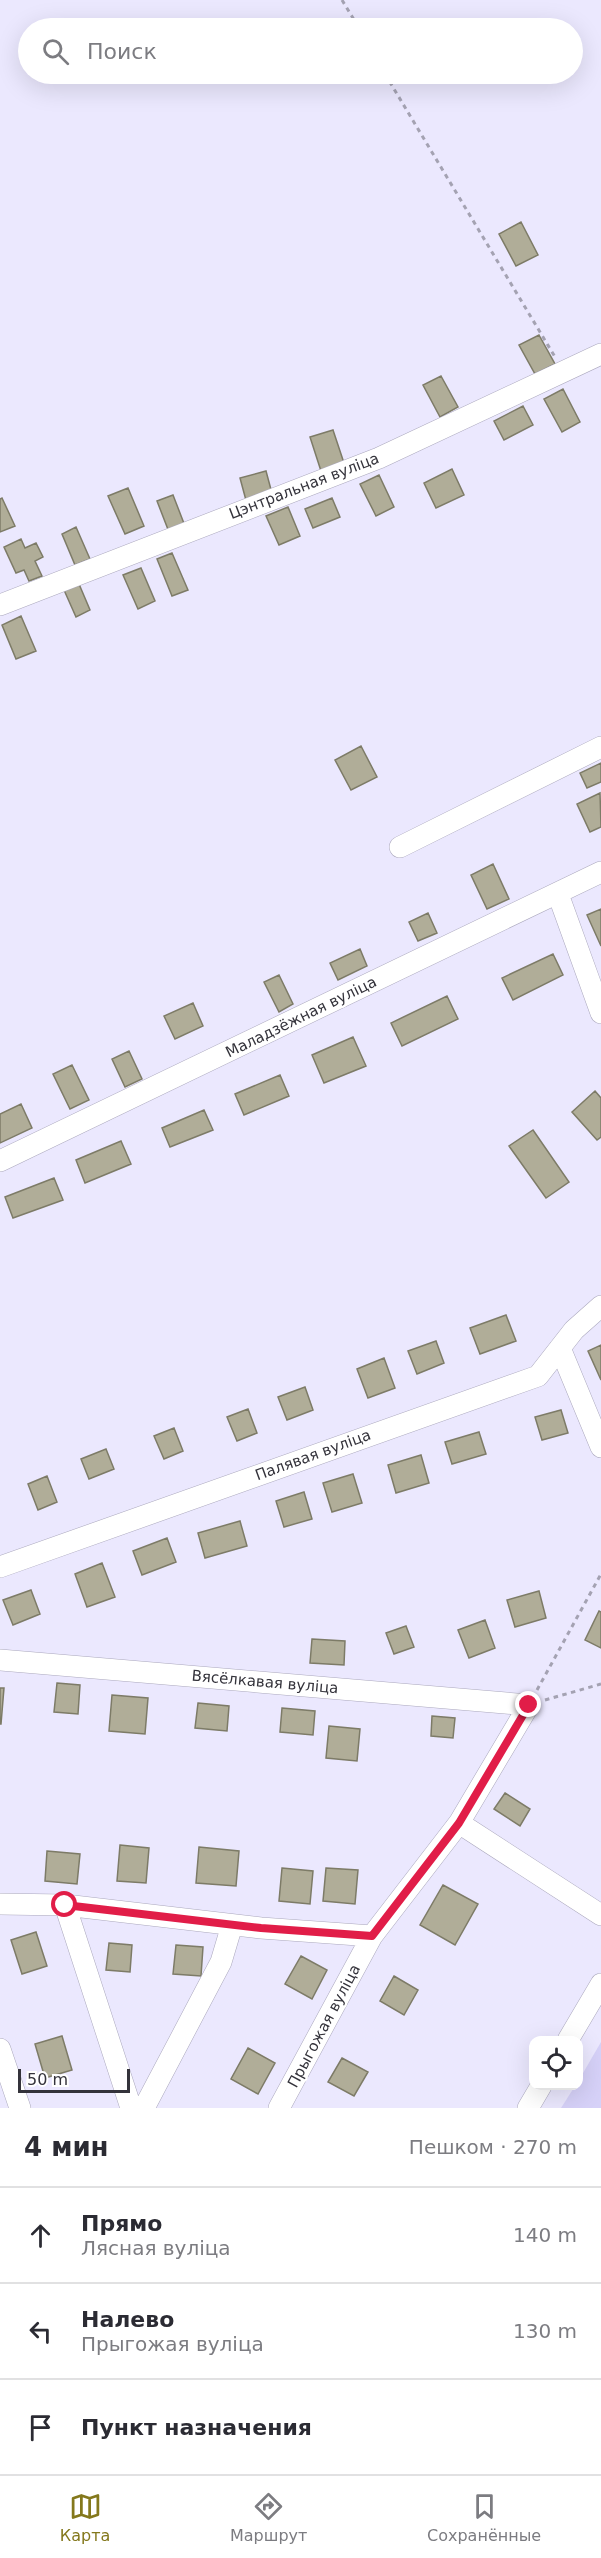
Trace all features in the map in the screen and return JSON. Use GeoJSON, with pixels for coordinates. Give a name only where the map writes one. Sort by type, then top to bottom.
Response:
{"type":"FeatureCollection","features":[{"type":"Feature","properties":{"kind":"street","name":"Цэнтральная вуліца"},"geometry":{"type":"LineString","coordinates":[[0,605],[379,458],[601,354]]}},
{"type":"Feature","properties":{"kind":"street"},"geometry":{"type":"LineString","coordinates":[[400,847],[601,747]]}},
{"type":"Feature","properties":{"kind":"street","name":"Маладзёжная вуліца"},"geometry":{"type":"LineString","coordinates":[[0,1161],[601,872]]}},
{"type":"Feature","properties":{"kind":"street"},"geometry":{"type":"LineString","coordinates":[[558,894],[601,1013]]}},
{"type":"Feature","properties":{"kind":"street","name":"Палявая вуліца"},"geometry":{"type":"LineString","coordinates":[[0,1567],[538,1376],[574,1330],[601,1306]]}},
{"type":"Feature","properties":{"kind":"street"},"geometry":{"type":"LineString","coordinates":[[560,1348],[601,1447]]}},
{"type":"Feature","properties":{"kind":"street","name":"Вясёлкавая вуліца"},"geometry":{"type":"LineString","coordinates":[[0,1660],[529,1705]]}},
{"type":"Feature","properties":{"kind":"street","name":"Прыгожая вуліца"},"geometry":{"type":"LineString","coordinates":[[279,2108],[372,1936],[459,1823],[529,1705]]}},
{"type":"Feature","properties":{"kind":"street"},"geometry":{"type":"LineString","coordinates":[[459,1823],[601,1914]]}},
{"type":"Feature","properties":{"kind":"street"},"geometry":{"type":"LineString","coordinates":[[0,1904],[65,1905],[232,1925],[372,1936]]}},
{"type":"Feature","properties":{"kind":"street"},"geometry":{"type":"LineString","coordinates":[[65,1905],[131,2108]]}},
{"type":"Feature","properties":{"kind":"street"},"geometry":{"type":"LineString","coordinates":[[144,2108],[221,1962],[232,1925]]}},
{"type":"Feature","properties":{"kind":"street"},"geometry":{"type":"LineString","coordinates":[[570,2036],[601,1984]]}},
{"type":"Feature","properties":{"kind":"street"},"geometry":{"type":"LineString","coordinates":[[0,2049],[20,2108]]}},
{"type":"Feature","properties":{"kind":"street"},"geometry":{"type":"LineString","coordinates":[[528,2108],[538,2090]]}},
{"type":"Feature","properties":{"kind":"path"},"geometry":{"type":"LineString","coordinates":[[342,0],[353,18]]}},
{"type":"Feature","properties":{"kind":"path"},"geometry":{"type":"LineString","coordinates":[[392,84],[563,372]]}},
{"type":"Feature","properties":{"kind":"path"},"geometry":{"type":"LineString","coordinates":[[529,1705],[601,1574]]}},
{"type":"Feature","properties":{"kind":"path"},"geometry":{"type":"LineString","coordinates":[[529,1705],[601,1684]]}},
{"type":"Feature","properties":{"kind":"shaded area"},"geometry":{"type":"Polygon","coordinates":[[[601,2042],[601,2108],[561,2108],[572,2090],[583,2090],[583,2073],[601,2042]]]}},
{"type":"Feature","properties":{"kind":"building"},"geometry":{"type":"Polygon","coordinates":[[[521,222],[538,255],[516,266],[499,234],[521,222]]]}},
{"type":"Feature","properties":{"kind":"building"},"geometry":{"type":"Polygon","coordinates":[[[539,335],[555,364],[535,374],[519,345],[539,335]]]}},
{"type":"Feature","properties":{"kind":"building"},"geometry":{"type":"Polygon","coordinates":[[[441,376],[458,407],[440,417],[423,385],[441,376]]]}},
{"type":"Feature","properties":{"kind":"building"},"geometry":{"type":"Polygon","coordinates":[[[563,389],[580,422],[562,432],[544,399],[563,389]]]}},
{"type":"Feature","properties":{"kind":"building"},"geometry":{"type":"Polygon","coordinates":[[[523,406],[533,425],[504,440],[494,421],[523,406]]]}},
{"type":"Feature","properties":{"kind":"building"},"geometry":{"type":"Polygon","coordinates":[[[333,430],[344,463],[321,471],[310,437],[333,430]]]}},
{"type":"Feature","properties":{"kind":"building"},"geometry":{"type":"Polygon","coordinates":[[[452,469],[464,495],[436,508],[424,483],[452,469]]]}},
{"type":"Feature","properties":{"kind":"building"},"geometry":{"type":"Polygon","coordinates":[[[266,471],[273,497],[247,504],[240,478],[266,471]]]}},
{"type":"Feature","properties":{"kind":"building"},"geometry":{"type":"Polygon","coordinates":[[[379,475],[394,507],[376,516],[360,484],[379,475]]]}},
{"type":"Feature","properties":{"kind":"building"},"geometry":{"type":"Polygon","coordinates":[[[128,488],[144,526],[125,534],[108,496],[128,488]]]}},
{"type":"Feature","properties":{"kind":"building"},"geometry":{"type":"Polygon","coordinates":[[[173,495],[185,526],[169,532],[157,501],[173,495]]]}},
{"type":"Feature","properties":{"kind":"building"},"geometry":{"type":"Polygon","coordinates":[[[2,498],[15,526],[0,532],[0,499],[2,498]]]}},
{"type":"Feature","properties":{"kind":"building"},"geometry":{"type":"Polygon","coordinates":[[[332,498],[340,517],[313,528],[305,509],[332,498]]]}},
{"type":"Feature","properties":{"kind":"building"},"geometry":{"type":"Polygon","coordinates":[[[288,507],[300,536],[279,545],[266,516],[288,507]]]}},
{"type":"Feature","properties":{"kind":"building"},"geometry":{"type":"Polygon","coordinates":[[[76,527],[90,559],[75,565],[62,534],[76,527]]]}},
{"type":"Feature","properties":{"kind":"building"},"geometry":{"type":"Polygon","coordinates":[[[21,539],[25,548],[36,543],[43,557],[35,561],[42,576],[29,581],[24,570],[16,573],[4,547],[21,539]]]}},
{"type":"Feature","properties":{"kind":"building"},"geometry":{"type":"Polygon","coordinates":[[[172,553],[188,590],[172,596],[157,559],[172,553]]]}},
{"type":"Feature","properties":{"kind":"building"},"geometry":{"type":"Polygon","coordinates":[[[141,568],[155,601],[138,609],[123,575],[141,568]]]}},
{"type":"Feature","properties":{"kind":"building"},"geometry":{"type":"Polygon","coordinates":[[[79,584],[90,610],[76,617],[64,590],[79,584]]]}},
{"type":"Feature","properties":{"kind":"building"},"geometry":{"type":"Polygon","coordinates":[[[21,616],[36,651],[16,659],[2,625],[21,616]]]}},
{"type":"Feature","properties":{"kind":"building"},"geometry":{"type":"Polygon","coordinates":[[[361,746],[377,777],[351,790],[335,760],[361,746]]]}},
{"type":"Feature","properties":{"kind":"building"},"geometry":{"type":"Polygon","coordinates":[[[601,763],[601,782],[587,788],[580,773],[601,763]]]}},
{"type":"Feature","properties":{"kind":"building"},"geometry":{"type":"Polygon","coordinates":[[[600,793],[601,827],[590,832],[577,804],[600,793]]]}},
{"type":"Feature","properties":{"kind":"building"},"geometry":{"type":"Polygon","coordinates":[[[493,864],[509,899],[487,909],[471,875],[493,864]]]}},
{"type":"Feature","properties":{"kind":"building"},"geometry":{"type":"Polygon","coordinates":[[[601,909],[601,946],[587,915],[601,909]]]}},
{"type":"Feature","properties":{"kind":"building"},"geometry":{"type":"Polygon","coordinates":[[[428,913],[437,933],[418,941],[409,922],[428,913]]]}},
{"type":"Feature","properties":{"kind":"building"},"geometry":{"type":"Polygon","coordinates":[[[360,949],[367,966],[338,980],[330,963],[360,949]]]}},
{"type":"Feature","properties":{"kind":"building"},"geometry":{"type":"Polygon","coordinates":[[[553,954],[563,975],[513,1000],[502,978],[553,954]]]}},
{"type":"Feature","properties":{"kind":"building"},"geometry":{"type":"Polygon","coordinates":[[[279,975],[293,1004],[279,1012],[264,982],[279,975]]]}},
{"type":"Feature","properties":{"kind":"building"},"geometry":{"type":"Polygon","coordinates":[[[447,996],[458,1019],[402,1046],[391,1023],[447,996]]]}},
{"type":"Feature","properties":{"kind":"building"},"geometry":{"type":"Polygon","coordinates":[[[193,1003],[203,1026],[175,1039],[164,1016],[193,1003]]]}},
{"type":"Feature","properties":{"kind":"building"},"geometry":{"type":"Polygon","coordinates":[[[353,1037],[366,1066],[324,1083],[312,1055],[353,1037]]]}},
{"type":"Feature","properties":{"kind":"building"},"geometry":{"type":"Polygon","coordinates":[[[129,1051],[142,1079],[125,1087],[112,1059],[129,1051]]]}},
{"type":"Feature","properties":{"kind":"building"},"geometry":{"type":"Polygon","coordinates":[[[72,1065],[89,1100],[70,1109],[53,1074],[72,1065]]]}},
{"type":"Feature","properties":{"kind":"building"},"geometry":{"type":"Polygon","coordinates":[[[280,1075],[289,1096],[244,1115],[235,1094],[280,1075]]]}},
{"type":"Feature","properties":{"kind":"building"},"geometry":{"type":"Polygon","coordinates":[[[595,1091],[601,1098],[601,1137],[597,1140],[572,1112],[595,1091]]]}},
{"type":"Feature","properties":{"kind":"building"},"geometry":{"type":"Polygon","coordinates":[[[21,1104],[32,1128],[0,1143],[0,1114],[21,1104]]]}},
{"type":"Feature","properties":{"kind":"building"},"geometry":{"type":"Polygon","coordinates":[[[204,1110],[213,1130],[170,1147],[162,1128],[204,1110]]]}},
{"type":"Feature","properties":{"kind":"building"},"geometry":{"type":"Polygon","coordinates":[[[533,1130],[569,1182],[546,1198],[509,1146],[533,1130]]]}},
{"type":"Feature","properties":{"kind":"building"},"geometry":{"type":"Polygon","coordinates":[[[121,1141],[131,1164],[85,1183],[76,1160],[121,1141]]]}},
{"type":"Feature","properties":{"kind":"building"},"geometry":{"type":"Polygon","coordinates":[[[54,1178],[63,1200],[13,1218],[5,1197],[54,1178]]]}},
{"type":"Feature","properties":{"kind":"building"},"geometry":{"type":"Polygon","coordinates":[[[506,1315],[516,1341],[480,1354],[470,1328],[506,1315]]]}},
{"type":"Feature","properties":{"kind":"building"},"geometry":{"type":"Polygon","coordinates":[[[436,1341],[444,1363],[417,1374],[408,1351],[436,1341]]]}},
{"type":"Feature","properties":{"kind":"building"},"geometry":{"type":"Polygon","coordinates":[[[601,1345],[601,1380],[588,1351],[601,1345]]]}},
{"type":"Feature","properties":{"kind":"building"},"geometry":{"type":"Polygon","coordinates":[[[384,1358],[395,1388],[368,1398],[357,1369],[384,1358]]]}},
{"type":"Feature","properties":{"kind":"building"},"geometry":{"type":"Polygon","coordinates":[[[305,1387],[313,1410],[287,1420],[278,1397],[305,1387]]]}},
{"type":"Feature","properties":{"kind":"building"},"geometry":{"type":"Polygon","coordinates":[[[248,1409],[257,1433],[237,1441],[227,1417],[248,1409]]]}},
{"type":"Feature","properties":{"kind":"building"},"geometry":{"type":"Polygon","coordinates":[[[561,1410],[568,1433],[542,1440],[535,1417],[561,1410]]]}},
{"type":"Feature","properties":{"kind":"building"},"geometry":{"type":"Polygon","coordinates":[[[174,1428],[183,1451],[164,1459],[154,1436],[174,1428]]]}},
{"type":"Feature","properties":{"kind":"building"},"geometry":{"type":"Polygon","coordinates":[[[479,1432],[486,1454],[452,1464],[445,1442],[479,1432]]]}},
{"type":"Feature","properties":{"kind":"building"},"geometry":{"type":"Polygon","coordinates":[[[106,1449],[114,1469],[89,1479],[81,1459],[106,1449]]]}},
{"type":"Feature","properties":{"kind":"building"},"geometry":{"type":"Polygon","coordinates":[[[421,1455],[429,1483],[396,1493],[388,1465],[421,1455]]]}},
{"type":"Feature","properties":{"kind":"building"},"geometry":{"type":"Polygon","coordinates":[[[353,1474],[362,1503],[332,1512],[323,1483],[353,1474]]]}},
{"type":"Feature","properties":{"kind":"building"},"geometry":{"type":"Polygon","coordinates":[[[47,1476],[57,1502],[38,1510],[28,1484],[47,1476]]]}},
{"type":"Feature","properties":{"kind":"building"},"geometry":{"type":"Polygon","coordinates":[[[304,1492],[312,1519],[284,1527],[276,1501],[304,1492]]]}},
{"type":"Feature","properties":{"kind":"building"},"geometry":{"type":"Polygon","coordinates":[[[240,1521],[247,1546],[205,1558],[198,1533],[240,1521]]]}},
{"type":"Feature","properties":{"kind":"building"},"geometry":{"type":"Polygon","coordinates":[[[167,1538],[176,1562],[142,1575],[133,1551],[167,1538]]]}},
{"type":"Feature","properties":{"kind":"building"},"geometry":{"type":"Polygon","coordinates":[[[102,1563],[115,1597],[87,1607],[75,1574],[102,1563]]]}},
{"type":"Feature","properties":{"kind":"building"},"geometry":{"type":"Polygon","coordinates":[[[31,1590],[40,1614],[13,1625],[3,1600],[31,1590]]]}},
{"type":"Feature","properties":{"kind":"building"},"geometry":{"type":"Polygon","coordinates":[[[539,1591],[546,1618],[515,1627],[507,1600],[539,1591]]]}},
{"type":"Feature","properties":{"kind":"building"},"geometry":{"type":"Polygon","coordinates":[[[599,1611],[601,1612],[601,1648],[585,1640],[599,1611]]]}},
{"type":"Feature","properties":{"kind":"building"},"geometry":{"type":"Polygon","coordinates":[[[485,1620],[495,1648],[469,1658],[458,1630],[485,1620]]]}},
{"type":"Feature","properties":{"kind":"building"},"geometry":{"type":"Polygon","coordinates":[[[406,1626],[414,1647],[394,1654],[386,1633],[406,1626]]]}},
{"type":"Feature","properties":{"kind":"building"},"geometry":{"type":"Polygon","coordinates":[[[312,1639],[345,1641],[344,1665],[310,1663],[312,1639]]]}},
{"type":"Feature","properties":{"kind":"building"},"geometry":{"type":"Polygon","coordinates":[[[57,1683],[80,1685],[78,1714],[54,1712],[57,1683]]]}},
{"type":"Feature","properties":{"kind":"building"},"geometry":{"type":"Polygon","coordinates":[[[0,1688],[4,1688],[1,1724],[0,1724],[0,1688]]]}},
{"type":"Feature","properties":{"kind":"building"},"geometry":{"type":"Polygon","coordinates":[[[112,1695],[148,1698],[145,1734],[109,1731],[112,1695]]]}},
{"type":"Feature","properties":{"kind":"building"},"geometry":{"type":"Polygon","coordinates":[[[198,1703],[229,1706],[227,1731],[195,1728],[198,1703]]]}},
{"type":"Feature","properties":{"kind":"building"},"geometry":{"type":"Polygon","coordinates":[[[282,1708],[315,1711],[313,1735],[280,1732],[282,1708]]]}},
{"type":"Feature","properties":{"kind":"building"},"geometry":{"type":"Polygon","coordinates":[[[432,1716],[455,1718],[453,1738],[431,1736],[432,1716]]]}},
{"type":"Feature","properties":{"kind":"building"},"geometry":{"type":"Polygon","coordinates":[[[329,1726],[360,1729],[357,1761],[326,1758],[329,1726]]]}},
{"type":"Feature","properties":{"kind":"building"},"geometry":{"type":"Polygon","coordinates":[[[505,1793],[530,1809],[520,1826],[494,1809],[505,1793]]]}},
{"type":"Feature","properties":{"kind":"building"},"geometry":{"type":"Polygon","coordinates":[[[120,1845],[149,1848],[146,1883],[117,1881],[120,1845]]]}},
{"type":"Feature","properties":{"kind":"building"},"geometry":{"type":"Polygon","coordinates":[[[199,1847],[239,1851],[236,1886],[196,1883],[199,1847]]]}},
{"type":"Feature","properties":{"kind":"building"},"geometry":{"type":"Polygon","coordinates":[[[47,1851],[80,1854],[77,1884],[45,1881],[47,1851]]]}},
{"type":"Feature","properties":{"kind":"building"},"geometry":{"type":"Polygon","coordinates":[[[282,1868],[313,1871],[310,1904],[279,1901],[282,1868]]]}},
{"type":"Feature","properties":{"kind":"building"},"geometry":{"type":"Polygon","coordinates":[[[326,1868],[358,1870],[355,1904],[323,1901],[326,1868]]]}},
{"type":"Feature","properties":{"kind":"building"},"geometry":{"type":"Polygon","coordinates":[[[443,1885],[478,1904],[455,1945],[420,1925],[443,1885]]]}},
{"type":"Feature","properties":{"kind":"building"},"geometry":{"type":"Polygon","coordinates":[[[36,1932],[47,1966],[22,1974],[11,1940],[36,1932]]]}},
{"type":"Feature","properties":{"kind":"building"},"geometry":{"type":"Polygon","coordinates":[[[109,1943],[132,1945],[130,1972],[106,1970],[109,1943]]]}},
{"type":"Feature","properties":{"kind":"building"},"geometry":{"type":"Polygon","coordinates":[[[176,1945],[203,1947],[201,1976],[173,1974],[176,1945]]]}},
{"type":"Feature","properties":{"kind":"building"},"geometry":{"type":"Polygon","coordinates":[[[301,1956],[327,1970],[312,1999],[285,1984],[301,1956]]]}},
{"type":"Feature","properties":{"kind":"building"},"geometry":{"type":"Polygon","coordinates":[[[394,1976],[418,1990],[404,2015],[380,2001],[394,1976]]]}},
{"type":"Feature","properties":{"kind":"building"},"geometry":{"type":"Polygon","coordinates":[[[62,2036],[72,2070],[45,2078],[35,2044],[62,2036]]]}},
{"type":"Feature","properties":{"kind":"building"},"geometry":{"type":"Polygon","coordinates":[[[248,2048],[275,2063],[258,2094],[231,2079],[248,2048]]]}},
{"type":"Feature","properties":{"kind":"building"},"geometry":{"type":"Polygon","coordinates":[[[342,2058],[368,2072],[354,2096],[328,2082],[342,2058]]]}},
{"type":"Feature","properties":{"kind":"route"},"geometry":{"type":"LineString","coordinates":[[65,1905],[261,1928],[372,1936],[459,1823],[529,1705]]}}]}
